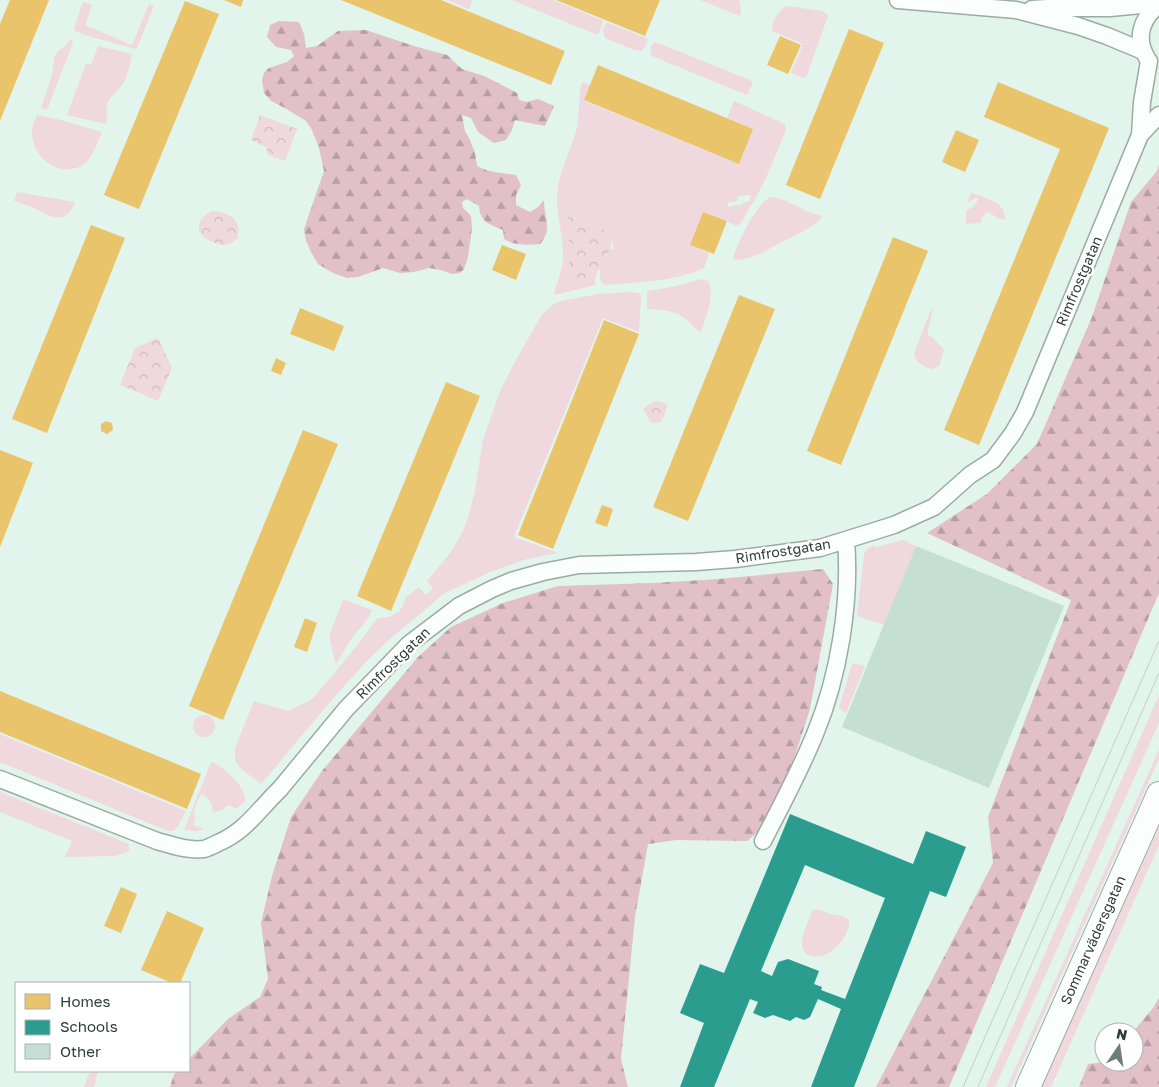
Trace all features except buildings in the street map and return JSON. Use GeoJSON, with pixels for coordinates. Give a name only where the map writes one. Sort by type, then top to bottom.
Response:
{"type":"FeatureCollection","features":[{"type":"Feature","properties":{"kind":"street"},"geometry":{"type":"LineString","coordinates":[[898,0],[1016,10],[1158,6]]}},
{"type":"Feature","properties":{"kind":"street","name":"Rimfrostgatan"},"geometry":{"type":"LineString","coordinates":[[0,779],[157,842],[184,848],[205,849],[244,828],[280,789],[346,709],[410,644],[459,606],[492,589],[527,576],[579,565],[696,562],[820,548],[894,525],[934,507],[970,475],[993,460],[1013,433],[1025,412],[1140,135],[1142,102],[1151,60],[1141,39],[1142,26],[1148,16],[1158,6]]}},
{"type":"Feature","properties":{"kind":"street"},"geometry":{"type":"LineString","coordinates":[[1016,10],[1078,26],[1106,36],[1151,60]]}},
{"type":"Feature","properties":{"kind":"street","name":"Rimfrostgatan"},"geometry":{"type":"LineString","coordinates":[[1140,135],[1159,115]]}},
{"type":"Feature","properties":{"kind":"street","name":"Rimfrostgatan"},"geometry":{"type":"LineString","coordinates":[[763,841],[800,769],[829,693],[844,618],[848,564],[846,540]]}},
{"type":"Feature","properties":{"kind":"street","name":"Sommarvädersgatan"},"geometry":{"type":"LineString","coordinates":[[1028,1087],[1159,794]]}},
{"type":"Feature","properties":{"kind":"green space"},"geometry":{"type":"Polygon","coordinates":[[[447,0],[472,0],[469,9],[447,0]]]}},
{"type":"Feature","properties":{"kind":"green space"},"geometry":{"type":"Polygon","coordinates":[[[512,0],[553,0],[604,21],[599,33],[595,34],[512,0]]]}},
{"type":"Feature","properties":{"kind":"green space"},"geometry":{"type":"Polygon","coordinates":[[[700,0],[739,0],[740,16],[700,0]]]}},
{"type":"Feature","properties":{"kind":"green space"},"geometry":{"type":"Polygon","coordinates":[[[83,2],[92,5],[85,25],[132,45],[149,4],[154,6],[135,49],[75,31],[74,28],[83,2]]]}},
{"type":"Feature","properties":{"kind":"green space"},"geometry":{"type":"Polygon","coordinates":[[[787,6],[822,11],[828,16],[807,75],[804,78],[791,73],[803,44],[772,31],[776,16],[787,6]]]}},
{"type":"Feature","properties":{"kind":"green space"},"geometry":{"type":"Polygon","coordinates":[[[279,21],[299,22],[304,34],[306,48],[317,46],[338,31],[366,30],[447,55],[462,69],[484,76],[517,93],[519,100],[527,102],[538,99],[554,106],[545,126],[515,120],[506,140],[494,143],[478,132],[471,118],[462,115],[465,131],[475,153],[477,166],[488,171],[516,175],[521,185],[516,195],[516,205],[530,212],[544,200],[547,228],[544,239],[540,244],[517,244],[504,239],[503,230],[486,222],[481,216],[479,206],[467,199],[462,202],[463,208],[471,216],[472,228],[468,257],[464,269],[460,273],[452,274],[429,268],[400,273],[383,268],[358,277],[347,278],[333,273],[318,264],[306,241],[304,229],[324,171],[319,148],[312,130],[306,121],[271,101],[264,93],[262,80],[264,73],[269,68],[287,62],[294,56],[291,50],[276,47],[267,37],[270,25],[279,21]]]}},
{"type":"Feature","properties":{"kind":"green space"},"geometry":{"type":"Polygon","coordinates":[[[606,22],[648,39],[645,47],[641,51],[634,50],[605,38],[603,30],[606,22]]]}},
{"type":"Feature","properties":{"kind":"green space"},"geometry":{"type":"Polygon","coordinates":[[[70,40],[73,43],[47,110],[41,108],[52,75],[54,58],[58,51],[70,40]]]}},
{"type":"Feature","properties":{"kind":"green space"},"geometry":{"type":"Polygon","coordinates":[[[656,42],[752,81],[747,95],[652,56],[651,48],[653,43],[656,42]]]}},
{"type":"Feature","properties":{"kind":"green space"},"geometry":{"type":"Polygon","coordinates":[[[98,46],[132,54],[124,82],[107,104],[106,124],[67,115],[86,64],[91,65],[98,46]]]}},
{"type":"Feature","properties":{"kind":"green space"},"geometry":{"type":"Polygon","coordinates":[[[582,82],[590,85],[584,101],[739,164],[753,129],[727,118],[734,101],[785,124],[786,130],[765,180],[740,224],[736,226],[703,212],[690,245],[709,253],[704,268],[667,279],[604,285],[601,279],[600,267],[605,264],[610,248],[615,250],[612,244],[614,234],[569,216],[570,280],[595,280],[595,285],[555,295],[554,292],[563,259],[558,210],[558,185],[577,127],[582,82]],[[751,195],[738,196],[736,202],[729,202],[727,205],[728,207],[741,205],[749,201],[751,195]]]}},
{"type":"Feature","properties":{"kind":"green space"},"geometry":{"type":"Polygon","coordinates":[[[37,115],[102,132],[88,160],[81,166],[64,169],[50,165],[44,160],[33,141],[32,129],[37,115]]]}},
{"type":"Feature","properties":{"kind":"green space"},"geometry":{"type":"Polygon","coordinates":[[[260,115],[297,129],[285,161],[268,155],[266,147],[251,140],[260,115]]]}},
{"type":"Feature","properties":{"kind":"green space"},"geometry":{"type":"Polygon","coordinates":[[[1159,164],[1159,593],[949,1087],[876,1087],[993,863],[988,817],[1071,600],[927,533],[987,494],[1037,444],[1092,317],[1131,202],[1157,171],[1159,164]]]}},
{"type":"Feature","properties":{"kind":"green space"},"geometry":{"type":"Polygon","coordinates":[[[17,192],[75,202],[67,215],[57,217],[14,201],[17,192]]]}},
{"type":"Feature","properties":{"kind":"green space"},"geometry":{"type":"Polygon","coordinates":[[[971,193],[998,204],[1002,208],[1005,220],[997,218],[989,212],[983,216],[981,223],[966,224],[966,210],[970,209],[978,199],[976,198],[967,203],[971,193]]]}},
{"type":"Feature","properties":{"kind":"green space"},"geometry":{"type":"Polygon","coordinates":[[[770,197],[786,201],[822,217],[806,229],[764,252],[736,260],[733,258],[748,224],[759,208],[770,197]]]}},
{"type":"Feature","properties":{"kind":"green space"},"geometry":{"type":"Polygon","coordinates":[[[212,211],[229,215],[236,221],[238,238],[230,244],[218,244],[204,237],[201,233],[199,224],[201,219],[212,211]]]}},
{"type":"Feature","properties":{"kind":"green space"},"geometry":{"type":"Polygon","coordinates":[[[568,216],[614,234],[604,268],[597,271],[595,280],[570,281],[568,216]]]}},
{"type":"Feature","properties":{"kind":"green space"},"geometry":{"type":"Polygon","coordinates":[[[701,279],[708,281],[711,292],[701,332],[682,316],[668,311],[647,309],[647,291],[672,287],[701,279]]]}},
{"type":"Feature","properties":{"kind":"green space"},"geometry":{"type":"Polygon","coordinates":[[[639,293],[641,296],[639,332],[603,318],[514,537],[558,553],[527,559],[490,572],[443,594],[367,661],[261,784],[240,768],[236,762],[235,748],[254,701],[288,711],[313,698],[378,618],[389,617],[398,612],[402,608],[405,598],[419,587],[426,595],[433,589],[427,581],[451,552],[462,533],[469,515],[483,440],[501,389],[541,316],[552,305],[561,301],[598,294],[639,293]]]}},
{"type":"Feature","properties":{"kind":"green space"},"geometry":{"type":"Polygon","coordinates":[[[931,309],[933,309],[928,335],[934,338],[944,350],[939,366],[933,369],[921,364],[914,354],[931,309]]]}},
{"type":"Feature","properties":{"kind":"green space"},"geometry":{"type":"Polygon","coordinates":[[[158,338],[172,368],[158,401],[120,385],[135,348],[158,338]]]}},
{"type":"Feature","properties":{"kind":"green space"},"geometry":{"type":"Polygon","coordinates":[[[657,401],[667,405],[666,411],[661,422],[651,423],[643,409],[657,401]]]}},
{"type":"Feature","properties":{"kind":"green space"},"geometry":{"type":"Polygon","coordinates":[[[903,540],[916,546],[884,625],[857,616],[864,554],[867,549],[874,545],[877,547],[903,540]]]}},
{"type":"Feature","properties":{"kind":"green space"},"geometry":{"type":"Polygon","coordinates":[[[823,569],[833,584],[810,709],[791,768],[759,831],[747,841],[676,840],[648,844],[635,917],[621,1059],[628,1087],[170,1087],[174,1074],[177,1072],[190,1072],[190,1058],[228,1019],[260,997],[268,979],[261,923],[272,876],[291,817],[322,771],[418,657],[451,627],[503,603],[558,586],[719,579],[823,569]]]}},
{"type":"Feature","properties":{"kind":"green space"},"geometry":{"type":"Polygon","coordinates":[[[343,600],[372,610],[337,663],[335,662],[330,634],[343,600]]]}},
{"type":"Feature","properties":{"kind":"green space"},"geometry":{"type":"Polygon","coordinates":[[[853,663],[865,666],[846,713],[839,708],[853,663]]]}},
{"type":"Feature","properties":{"kind":"green space"},"geometry":{"type":"Polygon","coordinates":[[[1159,695],[1159,723],[995,1087],[986,1087],[1159,695]]]}},
{"type":"Feature","properties":{"kind":"green space"},"geometry":{"type":"Polygon","coordinates":[[[204,715],[212,718],[215,726],[212,734],[204,737],[196,734],[193,726],[196,718],[204,715]]]}},
{"type":"Feature","properties":{"kind":"green space"},"geometry":{"type":"Polygon","coordinates":[[[0,734],[186,811],[178,826],[173,831],[168,831],[0,762],[0,734]]]}},
{"type":"Feature","properties":{"kind":"green space"},"geometry":{"type":"Polygon","coordinates":[[[1159,750],[1159,759],[1011,1087],[1007,1087],[1159,750]]]}},
{"type":"Feature","properties":{"kind":"green space"},"geometry":{"type":"Polygon","coordinates":[[[211,762],[228,772],[242,790],[245,801],[236,809],[229,805],[223,810],[213,812],[211,803],[201,794],[194,809],[195,819],[193,825],[204,829],[196,831],[184,830],[211,762]]]}},
{"type":"Feature","properties":{"kind":"green space"},"geometry":{"type":"Polygon","coordinates":[[[0,792],[129,844],[129,851],[115,856],[65,857],[72,841],[0,812],[0,792]]]}},
{"type":"Feature","properties":{"kind":"green space"},"geometry":{"type":"Polygon","coordinates":[[[1159,819],[1159,845],[1051,1087],[1038,1087],[1159,819]]]}},
{"type":"Feature","properties":{"kind":"green space"},"geometry":{"type":"Polygon","coordinates":[[[814,910],[842,916],[849,920],[846,934],[837,947],[821,956],[808,955],[803,949],[802,944],[805,928],[814,910]]]}},
{"type":"Feature","properties":{"kind":"green space"},"geometry":{"type":"Polygon","coordinates":[[[1159,998],[1159,1087],[1079,1087],[1088,1064],[1094,1063],[1094,1072],[1144,1072],[1144,1022],[1141,1022],[1159,998]]]}},
{"type":"Feature","properties":{"kind":"green space"},"geometry":{"type":"Polygon","coordinates":[[[90,1072],[98,1072],[94,1087],[84,1087],[90,1072]]]}},
{"type":"Feature","properties":{"kind":"tram line"},"geometry":{"type":"LineString","coordinates":[[963,1087],[1159,641]]}},
{"type":"Feature","properties":{"kind":"tram line"},"geometry":{"type":"LineString","coordinates":[[978,1087],[1159,673]]}}]}
